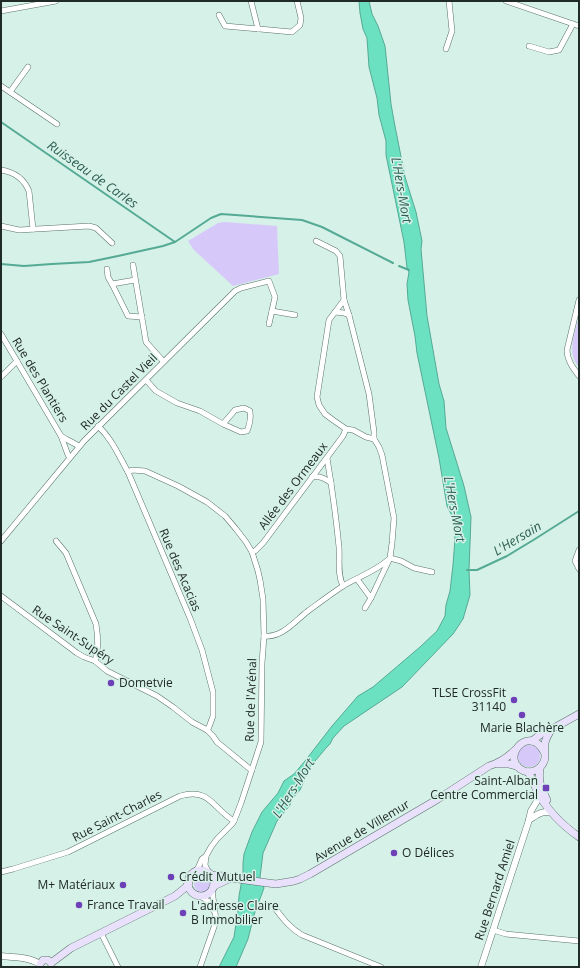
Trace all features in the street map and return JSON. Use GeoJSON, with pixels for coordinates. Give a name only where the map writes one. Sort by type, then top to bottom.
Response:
{"type":"FeatureCollection","features":[{"type":"Feature","properties":{"kind":"main road"},"geometry":{"type":"LineString","coordinates":[[532,741],[545,731],[552,729],[579,714]]}},
{"type":"Feature","properties":{"kind":"main road"},"geometry":{"type":"LineString","coordinates":[[552,729],[544,745],[544,761],[540,768],[539,782],[554,816]]}},
{"type":"Feature","properties":{"kind":"main road"},"geometry":{"type":"LineString","coordinates":[[517,766],[514,758],[515,750],[520,744],[532,741],[538,743],[544,752]]}},
{"type":"Feature","properties":{"kind":"main road","name":"Avenue de Villemur"},"geometry":{"type":"LineString","coordinates":[[210,874],[274,884],[294,881],[310,874],[438,799],[489,766],[510,755],[515,750]]}},
{"type":"Feature","properties":{"kind":"main road"},"geometry":{"type":"LineString","coordinates":[[495,764],[517,766],[528,772],[540,768]]}},
{"type":"Feature","properties":{"kind":"main road"},"geometry":{"type":"LineString","coordinates":[[528,772],[554,816],[579,837]]}},
{"type":"Feature","properties":{"kind":"main road"},"geometry":{"type":"LineString","coordinates":[[40,965],[41,962],[46,959],[52,965],[71,948],[175,896],[186,887],[190,878],[195,872],[202,871],[210,874],[214,882],[213,888]]}},
{"type":"Feature","properties":{"kind":"main road"},"geometry":{"type":"LineString","coordinates":[[175,896],[207,895],[216,884],[231,878]]}},
{"type":"Feature","properties":{"kind":"main road"},"geometry":{"type":"LineString","coordinates":[[189,882],[191,891],[198,896]]}},
{"type":"Feature","properties":{"kind":"street"},"geometry":{"type":"LineString","coordinates":[[1,10],[56,1]]}},
{"type":"Feature","properties":{"kind":"street"},"geometry":{"type":"LineString","coordinates":[[251,1],[258,29]]}},
{"type":"Feature","properties":{"kind":"street"},"geometry":{"type":"LineString","coordinates":[[219,15],[225,26],[292,32],[300,25],[301,18],[297,1]]}},
{"type":"Feature","properties":{"kind":"street"},"geometry":{"type":"LineString","coordinates":[[446,49],[452,31],[449,1]]}},
{"type":"Feature","properties":{"kind":"street"},"geometry":{"type":"LineString","coordinates":[[506,1],[576,25],[559,50],[549,52],[529,46]]}},
{"type":"Feature","properties":{"kind":"street"},"geometry":{"type":"LineString","coordinates":[[10,92],[28,67]]}},
{"type":"Feature","properties":{"kind":"street"},"geometry":{"type":"LineString","coordinates":[[1,86],[57,124]]}},
{"type":"Feature","properties":{"kind":"street"},"geometry":{"type":"LineString","coordinates":[[1,170],[9,171],[19,176],[27,186],[29,191],[33,229]]}},
{"type":"Feature","properties":{"kind":"street"},"geometry":{"type":"LineString","coordinates":[[1,226],[19,230],[89,226],[96,228],[112,243]]}},
{"type":"Feature","properties":{"kind":"street"},"geometry":{"type":"LineString","coordinates":[[316,241],[336,251],[340,256],[344,300],[369,394],[374,439],[382,454],[394,518],[390,558],[365,608]]}},
{"type":"Feature","properties":{"kind":"street"},"geometry":{"type":"LineString","coordinates":[[132,265],[146,342],[163,361]]}},
{"type":"Feature","properties":{"kind":"street"},"geometry":{"type":"LineString","coordinates":[[106,269],[108,277],[128,316],[142,317]]}},
{"type":"Feature","properties":{"kind":"street"},"geometry":{"type":"LineString","coordinates":[[112,284],[135,280]]}},
{"type":"Feature","properties":{"kind":"street","name":"Rue du Castel Vieil"},"geometry":{"type":"LineString","coordinates":[[1,541],[79,446],[235,291],[269,281],[275,297],[272,311]]}},
{"type":"Feature","properties":{"kind":"street"},"geometry":{"type":"LineString","coordinates":[[344,300],[329,320],[317,397],[319,405],[325,414],[346,429],[353,430],[366,437],[374,439]]}},
{"type":"Feature","properties":{"kind":"street"},"geometry":{"type":"LineString","coordinates":[[579,300],[567,350],[571,365],[579,376]]}},
{"type":"Feature","properties":{"kind":"street"},"geometry":{"type":"LineString","coordinates":[[269,324],[272,311],[295,314]]}},
{"type":"Feature","properties":{"kind":"street"},"geometry":{"type":"LineString","coordinates":[[335,312],[349,315]]}},
{"type":"Feature","properties":{"kind":"street","name":"Rue des Plantiers"},"geometry":{"type":"LineString","coordinates":[[1,334],[61,436],[70,457]]}},
{"type":"Feature","properties":{"kind":"street"},"geometry":{"type":"LineString","coordinates":[[1,377],[17,361]]}},
{"type":"Feature","properties":{"kind":"street"},"geometry":{"type":"LineString","coordinates":[[146,380],[156,391],[177,403],[200,410],[223,424],[241,432],[247,431],[249,427],[251,418],[250,411],[244,408],[235,410],[223,424]]}},
{"type":"Feature","properties":{"kind":"street","name":"Rue des Acacias"},"geometry":{"type":"LineString","coordinates":[[98,426],[118,453],[128,472],[190,618],[202,650],[213,692],[213,716],[207,730]]}},
{"type":"Feature","properties":{"kind":"street","name":"Allée des Ormeaux"},"geometry":{"type":"LineString","coordinates":[[252,552],[263,543],[327,458],[343,436],[346,429]]}},
{"type":"Feature","properties":{"kind":"street","name":"Rue des Plantiers"},"geometry":{"type":"LineString","coordinates":[[61,436],[79,446]]}},
{"type":"Feature","properties":{"kind":"street"},"geometry":{"type":"LineString","coordinates":[[327,458],[339,549],[340,580],[343,586]]}},
{"type":"Feature","properties":{"kind":"street","name":"Rue de l'Arénal"},"geometry":{"type":"LineString","coordinates":[[128,472],[132,470],[145,471],[178,486],[207,502],[236,528],[246,542],[252,552],[260,580],[263,599],[264,636],[261,742],[234,821],[202,859],[195,872]]}},
{"type":"Feature","properties":{"kind":"street"},"geometry":{"type":"LineString","coordinates":[[312,477],[318,476],[331,483]]}},
{"type":"Feature","properties":{"kind":"street"},"geometry":{"type":"LineString","coordinates":[[56,541],[66,553],[96,624],[98,649],[95,661]]}},
{"type":"Feature","properties":{"kind":"street"},"geometry":{"type":"LineString","coordinates":[[579,550],[575,561],[579,569]]}},
{"type":"Feature","properties":{"kind":"street"},"geometry":{"type":"LineString","coordinates":[[390,558],[401,561],[414,568],[432,572]]}},
{"type":"Feature","properties":{"kind":"street"},"geometry":{"type":"LineString","coordinates":[[264,636],[275,636],[285,630],[308,611],[343,586],[380,567],[390,558]]}},
{"type":"Feature","properties":{"kind":"street"},"geometry":{"type":"LineString","coordinates":[[358,579],[371,598]]}},
{"type":"Feature","properties":{"kind":"street","name":"Rue Saint-Supéry"},"geometry":{"type":"LineString","coordinates":[[1,596],[77,653],[95,661],[107,671],[157,696],[192,722],[207,730],[216,742],[252,770]]}},
{"type":"Feature","properties":{"kind":"street","name":"Rue Bernard Amiel"},"geometry":{"type":"LineString","coordinates":[[481,967],[531,811],[537,801],[538,791]]}},
{"type":"Feature","properties":{"kind":"street","name":"Rue Saint-Charles"},"geometry":{"type":"LineString","coordinates":[[1,872],[68,852],[186,794],[194,794],[209,799],[234,821]]}},
{"type":"Feature","properties":{"kind":"street"},"geometry":{"type":"LineString","coordinates":[[529,820],[539,813],[547,812],[554,816]]}},
{"type":"Feature","properties":{"kind":"street"},"geometry":{"type":"LineString","coordinates":[[206,856],[205,865],[210,874]]}},
{"type":"Feature","properties":{"kind":"street"},"geometry":{"type":"LineString","coordinates":[[213,888],[215,906],[214,912]]}},
{"type":"Feature","properties":{"kind":"street"},"geometry":{"type":"LineString","coordinates":[[198,896],[208,901],[214,912],[216,920],[200,967]]}},
{"type":"Feature","properties":{"kind":"street"},"geometry":{"type":"LineString","coordinates":[[275,908],[285,922],[302,934],[381,967]]}},
{"type":"Feature","properties":{"kind":"street"},"geometry":{"type":"LineString","coordinates":[[494,930],[506,934],[579,941]]}},
{"type":"Feature","properties":{"kind":"street"},"geometry":{"type":"LineString","coordinates":[[101,933],[118,967]]}},
{"type":"Feature","properties":{"kind":"street"},"geometry":{"type":"LineString","coordinates":[[1,956],[33,960],[40,965]]}},
{"type":"Feature","properties":{"kind":"shaded area"},"geometry":{"type":"Polygon","coordinates":[[[225,222],[277,226],[279,274],[233,286],[194,250],[188,241],[218,223],[225,222]]]}},
{"type":"Feature","properties":{"kind":"shaded area"},"geometry":{"type":"Polygon","coordinates":[[[579,317],[579,367],[574,359],[572,349],[579,317]]]}},
{"type":"Feature","properties":{"kind":"shaded area"},"geometry":{"type":"Polygon","coordinates":[[[529,745],[537,748],[540,756],[537,764],[529,767],[521,764],[518,756],[521,748],[529,745]]]}},
{"type":"Feature","properties":{"kind":"shaded area"},"geometry":{"type":"Polygon","coordinates":[[[199,876],[205,876],[210,881],[208,890],[205,892],[199,892],[194,887],[194,881],[199,876]]]}},
{"type":"Feature","properties":{"kind":"water","name":"L'Hers-Mort"},"geometry":{"type":"Polygon","coordinates":[[[359,1],[369,1],[372,14],[385,46],[394,121],[405,177],[416,212],[422,241],[421,249],[427,316],[439,384],[444,401],[446,428],[464,486],[471,517],[469,570],[470,595],[463,619],[453,634],[402,687],[344,726],[310,767],[300,790],[277,821],[263,853],[260,877],[264,888],[254,915],[248,939],[236,967],[219,967],[234,937],[243,874],[244,854],[252,832],[262,812],[278,793],[284,781],[294,774],[358,696],[373,687],[437,631],[445,616],[450,591],[455,539],[453,518],[447,506],[439,458],[417,353],[408,300],[407,284],[409,272],[386,155],[386,141],[369,67],[367,38],[363,29],[359,1]]]}},
{"type":"Feature","properties":{"kind":"waterway","name":"Ruisseau de Carles"},"geometry":{"type":"LineString","coordinates":[[1,122],[175,242]]}},
{"type":"Feature","properties":{"kind":"waterway"},"geometry":{"type":"LineString","coordinates":[[1,264],[24,266],[89,262],[163,246],[175,242],[211,218],[221,214],[302,220],[322,227],[393,263]]}},
{"type":"Feature","properties":{"kind":"waterway"},"geometry":{"type":"LineString","coordinates":[[399,266],[409,270]]}},
{"type":"Feature","properties":{"kind":"waterway","name":"L'Hersain"},"geometry":{"type":"LineString","coordinates":[[467,570],[477,570],[507,556],[579,511]]}},
{"type":"Feature","properties":{"kind":"place","name":"Dometvie"},"geometry":{"type":"Point","coordinates":[111,683]}},
{"type":"Feature","properties":{"kind":"place","name":"TLSE CrossFit 31140"},"geometry":{"type":"Point","coordinates":[514,700]}},
{"type":"Feature","properties":{"kind":"place","name":"Marie Blachère"},"geometry":{"type":"Point","coordinates":[522,715]}},
{"type":"Feature","properties":{"kind":"place","name":"Saint-Alban Centre Commercial"},"geometry":{"type":"Point","coordinates":[546,788]}},
{"type":"Feature","properties":{"kind":"place","name":"O Délices"},"geometry":{"type":"Point","coordinates":[394,853]}},
{"type":"Feature","properties":{"kind":"place","name":"Crédit Mutuel"},"geometry":{"type":"Point","coordinates":[171,877]}},
{"type":"Feature","properties":{"kind":"place","name":"M+ Matériaux"},"geometry":{"type":"Point","coordinates":[123,885]}},
{"type":"Feature","properties":{"kind":"place","name":"France Travail"},"geometry":{"type":"Point","coordinates":[79,905]}},
{"type":"Feature","properties":{"kind":"place","name":"L'adresse Claire B Immobilier"},"geometry":{"type":"Point","coordinates":[183,913]}}]}
